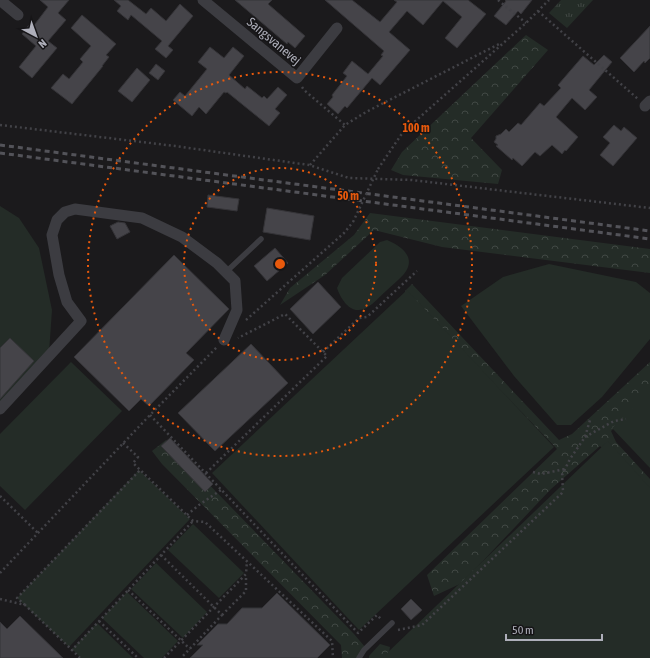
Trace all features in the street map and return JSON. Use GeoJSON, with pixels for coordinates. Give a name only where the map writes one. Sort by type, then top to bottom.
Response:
{"type":"FeatureCollection","features":[{"type":"Feature","properties":{"kind":"street"},"geometry":{"type":"LineString","coordinates":[[0,0],[18,15]]}},
{"type":"Feature","properties":{"kind":"street","name":"Sangsvanevej"},"geometry":{"type":"LineString","coordinates":[[203,0],[297,78],[337,28]]}},
{"type":"Feature","properties":{"kind":"street"},"geometry":{"type":"LineString","coordinates":[[0,409],[81,321],[67,302],[59,275],[52,235],[58,220],[65,212],[75,209],[142,218],[182,237],[217,263],[235,282],[237,310],[224,340]]}},
{"type":"Feature","properties":{"kind":"lane"},"geometry":{"type":"LineString","coordinates":[[226,272],[261,239]]}},
{"type":"Feature","properties":{"kind":"lane"},"geometry":{"type":"LineString","coordinates":[[359,658],[364,650],[390,625]]}},
{"type":"Feature","properties":{"kind":"path"},"geometry":{"type":"LineString","coordinates":[[498,0],[526,23]]}},
{"type":"Feature","properties":{"kind":"path"},"geometry":{"type":"LineString","coordinates":[[241,324],[344,233],[353,222],[378,169],[403,132],[526,23],[548,0]]}},
{"type":"Feature","properties":{"kind":"path"},"geometry":{"type":"LineString","coordinates":[[538,11],[648,103]]}},
{"type":"Feature","properties":{"kind":"path"},"geometry":{"type":"LineString","coordinates":[[309,165],[345,125],[366,112],[503,42]]}},
{"type":"Feature","properties":{"kind":"path"},"geometry":{"type":"LineString","coordinates":[[297,78],[304,90],[345,125]]}},
{"type":"Feature","properties":{"kind":"path"},"geometry":{"type":"LineString","coordinates":[[0,125],[175,146],[309,165],[349,178],[412,180],[650,208]]}},
{"type":"Feature","properties":{"kind":"path"},"geometry":{"type":"LineString","coordinates":[[323,352],[359,318],[367,317],[417,270]]}},
{"type":"Feature","properties":{"kind":"path"},"geometry":{"type":"LineString","coordinates":[[0,573],[123,443],[224,340],[236,339],[284,314],[326,356],[206,473]]}},
{"type":"Feature","properties":{"kind":"path"},"geometry":{"type":"LineString","coordinates":[[150,415],[358,633],[377,614],[390,625]]}},
{"type":"Feature","properties":{"kind":"path"},"geometry":{"type":"LineString","coordinates":[[585,437],[614,421],[626,419]]}},
{"type":"Feature","properties":{"kind":"path"},"geometry":{"type":"LineString","coordinates":[[383,631],[422,625],[562,493],[562,476],[570,459],[585,437],[590,420]]}},
{"type":"Feature","properties":{"kind":"path"},"geometry":{"type":"LineString","coordinates":[[123,443],[138,458],[133,463],[193,521],[205,522],[332,641],[333,658]]}},
{"type":"Feature","properties":{"kind":"path"},"geometry":{"type":"LineString","coordinates":[[533,472],[541,474],[565,469]]}},
{"type":"Feature","properties":{"kind":"path"},"geometry":{"type":"LineString","coordinates":[[80,658],[17,598],[140,470]]}},
{"type":"Feature","properties":{"kind":"path"},"geometry":{"type":"LineString","coordinates":[[187,515],[221,490]]}},
{"type":"Feature","properties":{"kind":"path"},"geometry":{"type":"LineString","coordinates":[[0,496],[38,533]]}},
{"type":"Feature","properties":{"kind":"path"},"geometry":{"type":"LineString","coordinates":[[72,650],[193,521]]}},
{"type":"Feature","properties":{"kind":"path"},"geometry":{"type":"LineString","coordinates":[[161,555],[222,615]]}},
{"type":"Feature","properties":{"kind":"path"},"geometry":{"type":"LineString","coordinates":[[181,658],[246,591],[247,560]]}},
{"type":"Feature","properties":{"kind":"path"},"geometry":{"type":"LineString","coordinates":[[164,658],[246,574]]}},
{"type":"Feature","properties":{"kind":"path"},"geometry":{"type":"LineString","coordinates":[[128,590],[190,649]]}},
{"type":"Feature","properties":{"kind":"path"},"geometry":{"type":"LineString","coordinates":[[1,601],[25,605]]}},
{"type":"Feature","properties":{"kind":"path"},"geometry":{"type":"LineString","coordinates":[[99,621],[138,658]]}},
{"type":"Feature","properties":{"kind":"green space"},"geometry":{"type":"Polygon","coordinates":[[[561,0],[593,0],[567,28],[549,13],[561,0]]]}},
{"type":"Feature","properties":{"kind":"green space"},"geometry":{"type":"Polygon","coordinates":[[[526,35],[548,50],[471,138],[502,170],[498,184],[403,175],[391,170],[402,152],[526,35]]]}},
{"type":"Feature","properties":{"kind":"green space"},"geometry":{"type":"Polygon","coordinates":[[[0,206],[19,218],[39,248],[52,310],[49,353],[0,406],[0,206]]]}},
{"type":"Feature","properties":{"kind":"green space"},"geometry":{"type":"Polygon","coordinates":[[[370,213],[650,249],[650,273],[442,247],[374,230],[325,275],[280,305],[290,288],[354,235],[370,213]]]}},
{"type":"Feature","properties":{"kind":"green space"},"geometry":{"type":"Polygon","coordinates":[[[387,240],[398,246],[406,253],[409,263],[408,268],[400,278],[370,306],[355,310],[348,306],[342,299],[337,288],[342,278],[380,242],[387,240]]]}},
{"type":"Feature","properties":{"kind":"green space"},"geometry":{"type":"Polygon","coordinates":[[[549,264],[636,282],[650,293],[650,339],[602,397],[571,425],[557,425],[514,376],[461,306],[503,277],[549,264]]]}},
{"type":"Feature","properties":{"kind":"green space"},"geometry":{"type":"Polygon","coordinates":[[[412,284],[559,440],[572,434],[650,362],[650,394],[611,431],[616,442],[650,479],[650,501],[600,446],[551,489],[462,583],[434,596],[427,575],[557,449],[405,291],[412,284]]]}},
{"type":"Feature","properties":{"kind":"green space"},"geometry":{"type":"Polygon","coordinates":[[[407,290],[554,447],[359,630],[212,473],[407,290]]]}},
{"type":"Feature","properties":{"kind":"green space"},"geometry":{"type":"Polygon","coordinates":[[[71,362],[122,411],[25,510],[0,486],[0,434],[71,362]]]}},
{"type":"Feature","properties":{"kind":"green space"},"geometry":{"type":"Polygon","coordinates":[[[650,391],[650,468],[612,428],[650,391]]]}},
{"type":"Feature","properties":{"kind":"green space"},"geometry":{"type":"Polygon","coordinates":[[[166,440],[354,634],[365,647],[359,658],[342,658],[341,645],[162,464],[152,451],[166,440]]]}},
{"type":"Feature","properties":{"kind":"green space"},"geometry":{"type":"Polygon","coordinates":[[[608,441],[650,488],[650,658],[388,658],[385,655],[608,441]]]}},
{"type":"Feature","properties":{"kind":"green space"},"geometry":{"type":"Polygon","coordinates":[[[139,470],[190,519],[69,647],[17,598],[139,470]]]}},
{"type":"Feature","properties":{"kind":"green space"},"geometry":{"type":"Polygon","coordinates":[[[193,524],[244,573],[219,598],[168,550],[193,524]]]}},
{"type":"Feature","properties":{"kind":"green space"},"geometry":{"type":"Polygon","coordinates":[[[156,563],[207,612],[183,638],[131,589],[156,563]]]}},
{"type":"Feature","properties":{"kind":"green space"},"geometry":{"type":"Polygon","coordinates":[[[127,592],[178,641],[162,658],[144,658],[102,618],[127,592]]]}},
{"type":"Feature","properties":{"kind":"green space"},"geometry":{"type":"Polygon","coordinates":[[[97,623],[133,658],[81,658],[72,649],[97,623]]]}},
{"type":"Feature","properties":{"kind":"green space"},"geometry":{"type":"Polygon","coordinates":[[[380,644],[390,647],[388,658],[369,658],[369,656],[380,644]]]}},
{"type":"Feature","properties":{"kind":"building"},"geometry":{"type":"Polygon","coordinates":[[[40,0],[69,0],[58,13],[66,20],[48,41],[57,48],[32,78],[19,67],[36,46],[22,34],[29,25],[32,28],[48,7],[40,0]]]}},
{"type":"Feature","properties":{"kind":"building"},"geometry":{"type":"Polygon","coordinates":[[[114,0],[128,0],[146,14],[151,8],[166,21],[180,4],[193,16],[168,46],[173,50],[166,58],[155,49],[162,41],[131,15],[128,20],[117,11],[121,6],[114,0]]]}},
{"type":"Feature","properties":{"kind":"building"},"geometry":{"type":"Polygon","coordinates":[[[235,0],[272,0],[268,4],[305,36],[295,48],[288,42],[287,44],[235,0]]]}},
{"type":"Feature","properties":{"kind":"building"},"geometry":{"type":"Polygon","coordinates":[[[325,0],[352,0],[380,22],[397,2],[394,0],[468,0],[486,14],[457,48],[445,38],[462,17],[443,1],[423,25],[407,11],[389,32],[410,50],[380,85],[372,78],[347,108],[345,106],[338,114],[327,104],[347,76],[343,73],[352,61],[368,74],[383,56],[381,55],[384,51],[325,0]]]}},
{"type":"Feature","properties":{"kind":"building"},"geometry":{"type":"Polygon","coordinates":[[[505,0],[532,0],[521,14],[518,11],[506,25],[494,16],[506,1],[505,0]]]}},
{"type":"Feature","properties":{"kind":"building"},"geometry":{"type":"Polygon","coordinates":[[[82,15],[116,44],[106,55],[109,57],[103,66],[72,104],[51,88],[63,74],[69,79],[83,62],[80,59],[91,46],[71,28],[82,15]]]}},
{"type":"Feature","properties":{"kind":"building"},"geometry":{"type":"Polygon","coordinates":[[[650,26],[650,58],[645,63],[644,61],[634,72],[620,58],[650,26]]]}},
{"type":"Feature","properties":{"kind":"building"},"geometry":{"type":"Polygon","coordinates":[[[210,47],[224,58],[233,47],[244,56],[229,75],[245,89],[247,86],[262,98],[264,96],[267,99],[278,87],[287,95],[275,109],[280,113],[269,126],[227,92],[224,92],[206,114],[199,107],[192,116],[173,100],[180,92],[185,96],[207,69],[198,62],[210,47]]]}},
{"type":"Feature","properties":{"kind":"building"},"geometry":{"type":"Polygon","coordinates":[[[604,55],[612,62],[589,90],[597,97],[585,110],[572,98],[556,117],[578,137],[566,151],[565,150],[562,154],[552,145],[540,156],[535,152],[522,166],[513,158],[512,160],[496,146],[498,145],[494,142],[496,136],[501,134],[506,129],[509,132],[518,123],[521,125],[540,103],[544,106],[561,88],[558,85],[583,56],[594,65],[604,55]]]}},
{"type":"Feature","properties":{"kind":"building"},"geometry":{"type":"Polygon","coordinates":[[[156,64],[165,71],[158,80],[149,73],[156,64]]]}},
{"type":"Feature","properties":{"kind":"building"},"geometry":{"type":"Polygon","coordinates":[[[137,68],[150,80],[132,102],[118,91],[137,68]]]}},
{"type":"Feature","properties":{"kind":"building"},"geometry":{"type":"Polygon","coordinates":[[[614,125],[621,131],[624,127],[637,138],[613,166],[600,155],[610,143],[603,137],[614,125]]]}},
{"type":"Feature","properties":{"kind":"building"},"geometry":{"type":"Polygon","coordinates":[[[208,195],[239,199],[237,211],[207,207],[208,195]]]}},
{"type":"Feature","properties":{"kind":"building"},"geometry":{"type":"Polygon","coordinates":[[[267,208],[314,216],[310,240],[263,232],[267,208]]]}},
{"type":"Feature","properties":{"kind":"building"},"geometry":{"type":"Polygon","coordinates":[[[118,222],[125,223],[130,232],[117,239],[110,226],[118,222]]]}},
{"type":"Feature","properties":{"kind":"building"},"geometry":{"type":"Polygon","coordinates":[[[275,248],[288,263],[267,281],[254,266],[275,248]]]}},
{"type":"Feature","properties":{"kind":"building"},"geometry":{"type":"Polygon","coordinates":[[[174,255],[229,309],[186,353],[194,360],[149,406],[141,399],[129,411],[74,357],[174,255]]]}},
{"type":"Feature","properties":{"kind":"building"},"geometry":{"type":"Polygon","coordinates":[[[318,282],[341,307],[313,334],[290,309],[318,282]]]}},
{"type":"Feature","properties":{"kind":"building"},"geometry":{"type":"Polygon","coordinates":[[[10,338],[34,361],[0,399],[0,348],[10,338]]]}},
{"type":"Feature","properties":{"kind":"building"},"geometry":{"type":"Polygon","coordinates":[[[251,344],[288,383],[215,451],[178,413],[251,344]]]}},
{"type":"Feature","properties":{"kind":"building"},"geometry":{"type":"Polygon","coordinates":[[[170,438],[213,484],[205,492],[161,446],[170,438]]]}},
{"type":"Feature","properties":{"kind":"building"},"geometry":{"type":"Polygon","coordinates":[[[277,593],[330,645],[317,658],[190,658],[203,645],[197,645],[218,624],[227,624],[242,608],[262,608],[277,593]]]}},
{"type":"Feature","properties":{"kind":"building"},"geometry":{"type":"Polygon","coordinates":[[[411,599],[422,610],[411,620],[401,609],[411,599]]]}},
{"type":"Feature","properties":{"kind":"building"},"geometry":{"type":"Polygon","coordinates":[[[20,616],[63,658],[0,658],[0,622],[7,629],[20,616]]]}},
{"type":"Feature","properties":{"kind":"railway"},"geometry":{"type":"LineString","coordinates":[[0,145],[650,231]]}},
{"type":"Feature","properties":{"kind":"railway"},"geometry":{"type":"LineString","coordinates":[[0,153],[650,239]]}}]}
